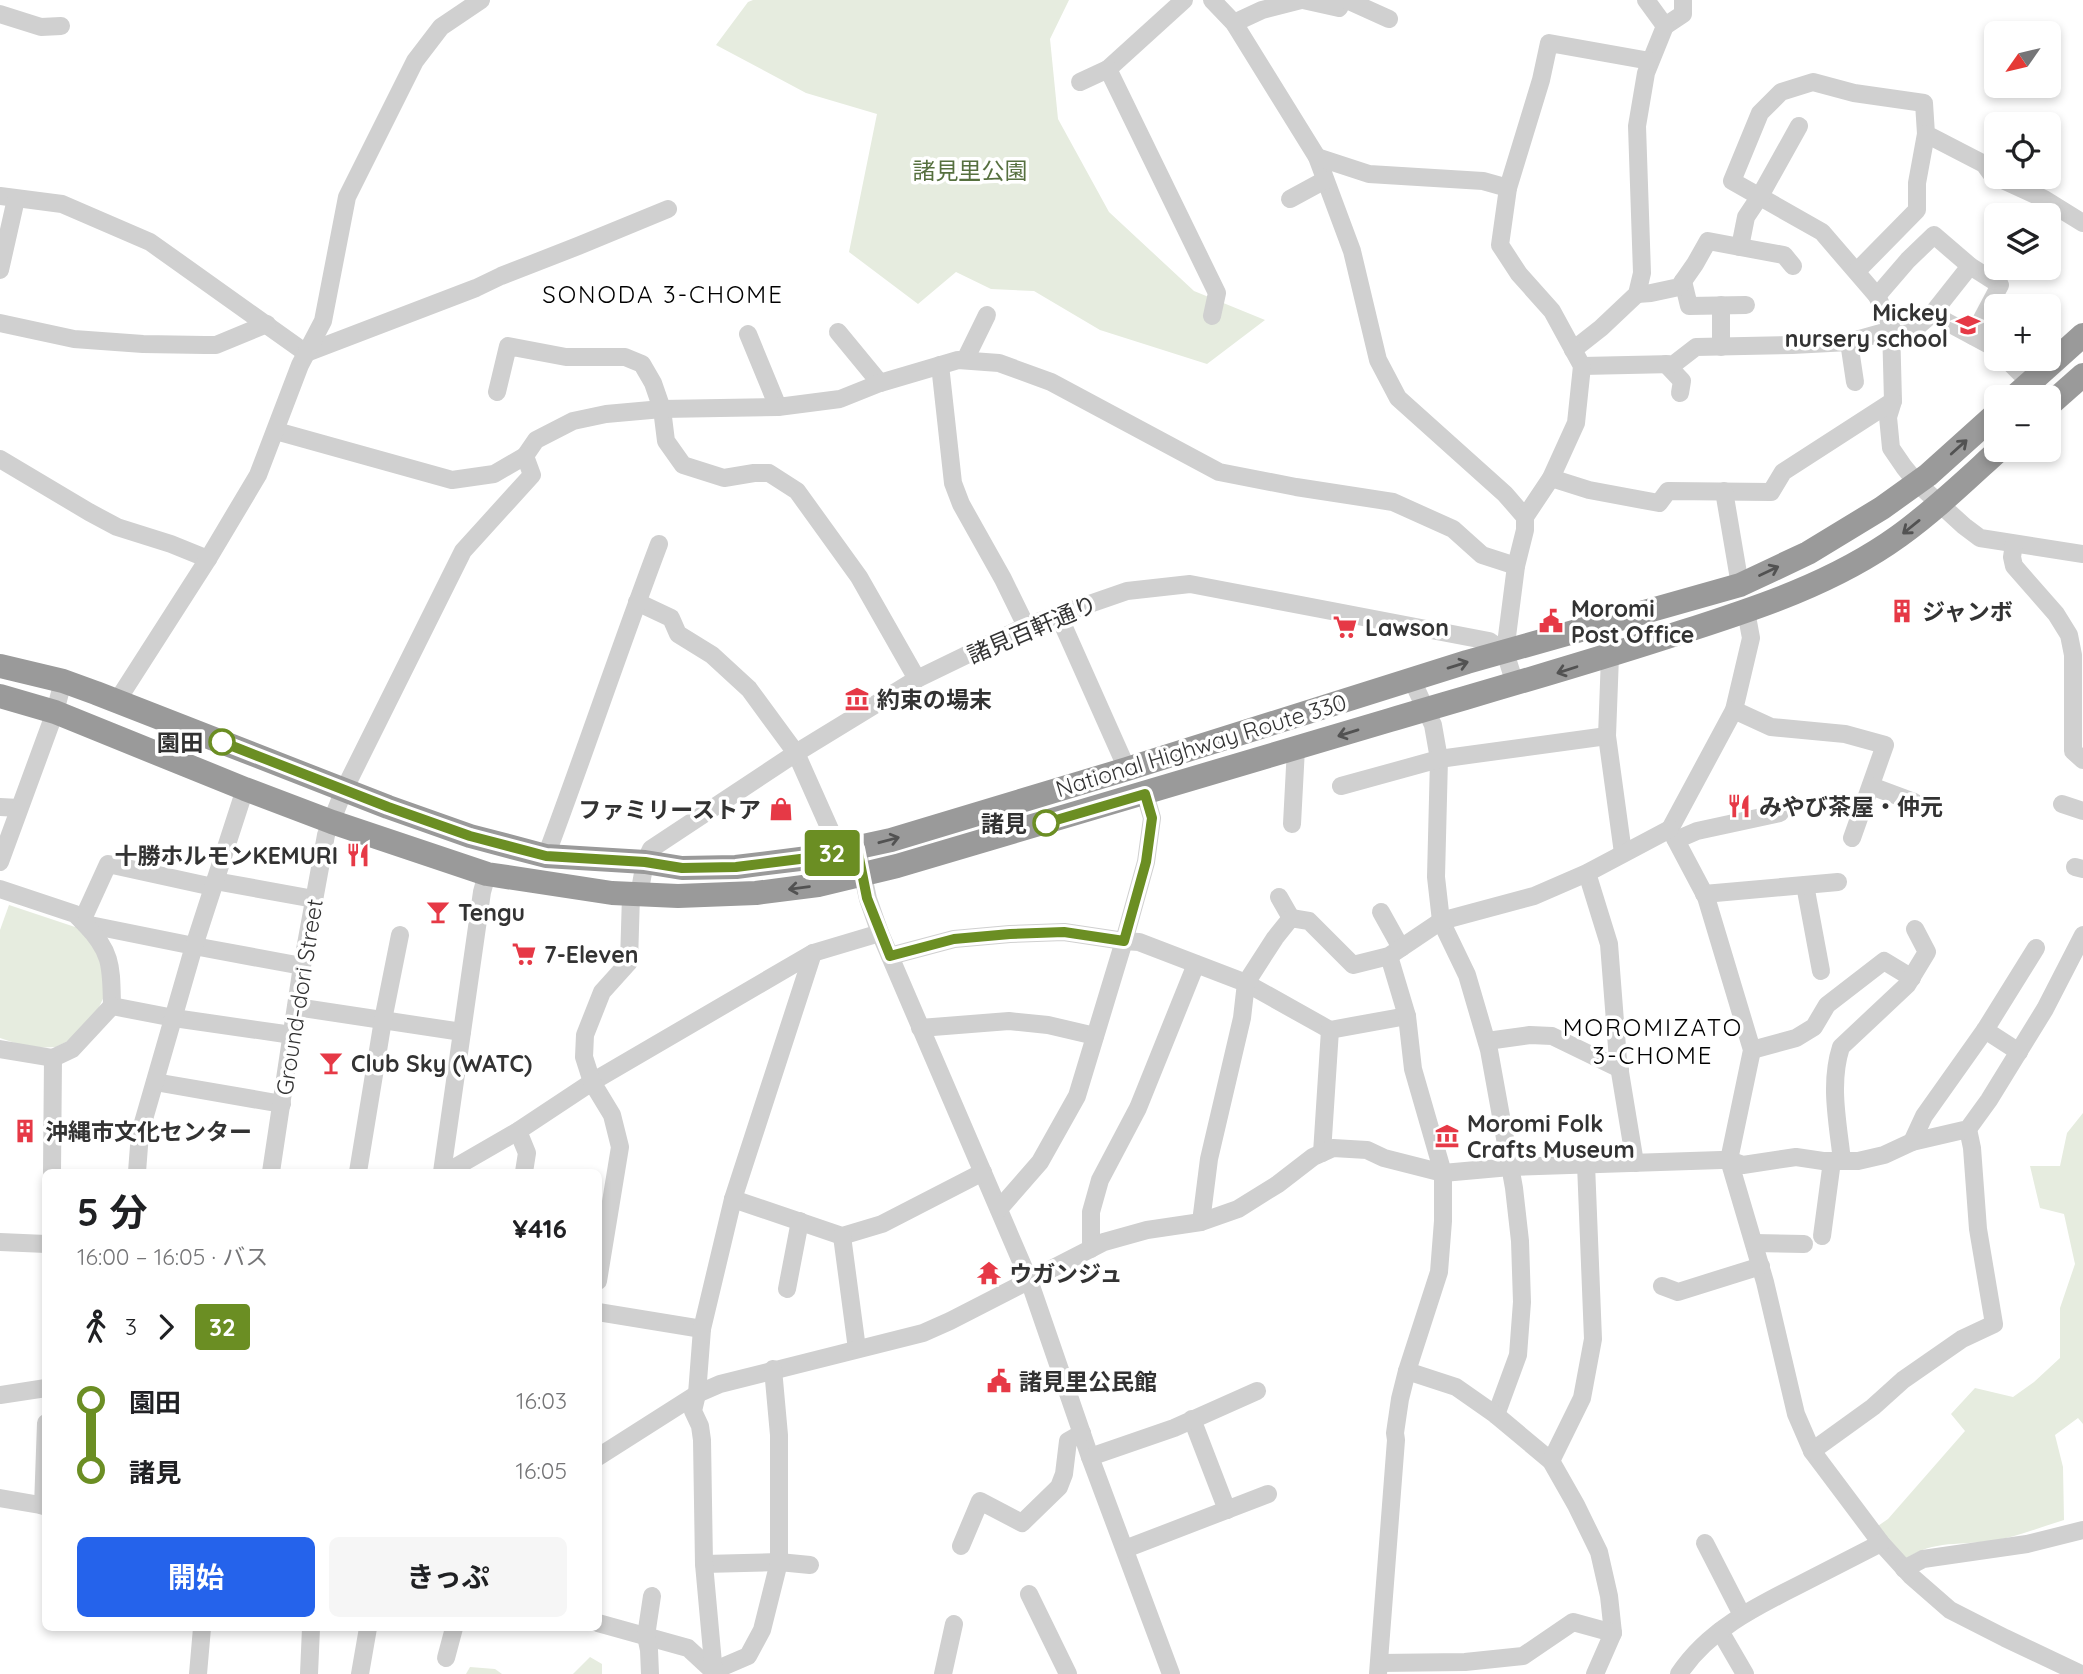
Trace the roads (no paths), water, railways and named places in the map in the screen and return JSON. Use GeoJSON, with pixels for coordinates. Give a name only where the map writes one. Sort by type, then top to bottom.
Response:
{"type":"FeatureCollection","features":[{"type":"Feature","properties":{"kind":"highway"},"geometry":{"type":"LineString","coordinates":[[2028,385],[2083,335]]}},
{"type":"Feature","properties":{"kind":"highway"},"geometry":{"type":"LineString","coordinates":[[2061,394],[2083,375]]}},
{"type":"Feature","properties":{"kind":"highway","name":"National Highway Route 330"},"geometry":{"type":"LineString","coordinates":[[0,666],[63,681],[470,836],[546,856],[645,862],[682,868],[736,867],[808,858],[891,840],[1505,652],[1740,585],[1808,553],[1882,508],[1917,483],[1984,424]]}},
{"type":"Feature","properties":{"kind":"highway","name":"National Highway Route 330"},"geometry":{"type":"LineString","coordinates":[[0,696],[55,712],[332,822],[487,874],[635,895],[678,897],[756,893],[818,886],[897,866],[1145,794],[1610,656],[1746,611],[1810,587],[1899,536],[1985,462]]}},
{"type":"Feature","properties":{"kind":"street"},"geometry":{"type":"LineString","coordinates":[[117,701],[258,475],[306,353],[323,321],[347,197],[415,61],[441,27],[481,0]]}},
{"type":"Feature","properties":{"kind":"street"},"geometry":{"type":"LineString","coordinates":[[1080,82],[1108,69],[1184,0]]}},
{"type":"Feature","properties":{"kind":"street"},"geometry":{"type":"LineString","coordinates":[[1212,0],[1234,23],[1317,157],[1352,251],[1378,360],[1398,398],[1505,494],[1525,517]]}},
{"type":"Feature","properties":{"kind":"street"},"geometry":{"type":"LineString","coordinates":[[1234,23],[1262,10],[1302,0],[1339,8],[1345,0],[1389,19]]}},
{"type":"Feature","properties":{"kind":"street"},"geometry":{"type":"LineString","coordinates":[[1646,0],[1665,26]]}},
{"type":"Feature","properties":{"kind":"street"},"geometry":{"type":"LineString","coordinates":[[1573,350],[1601,328],[1637,293],[1642,272],[1637,126],[1650,61],[1665,26],[1683,14],[1683,0]]}},
{"type":"Feature","properties":{"kind":"street"},"geometry":{"type":"LineString","coordinates":[[0,14],[41,27],[61,26]]}},
{"type":"Feature","properties":{"kind":"street"},"geometry":{"type":"LineString","coordinates":[[1515,684],[1505,652],[1525,517],[1551,478],[1576,423],[1582,366],[1552,311],[1518,274],[1500,245],[1508,188],[1541,80],[1549,43],[1650,61]]}},
{"type":"Feature","properties":{"kind":"street"},"geometry":{"type":"LineString","coordinates":[[1108,69],[1217,293],[1212,316]]}},
{"type":"Feature","properties":{"kind":"street"},"geometry":{"type":"LineString","coordinates":[[1857,271],[1917,210],[1917,183],[1926,134],[1924,103],[1854,93],[1813,82],[1781,92],[1760,113],[1732,181],[1822,232],[1877,296],[1891,326],[1893,401],[1888,418],[1891,448],[1917,483],[1980,538],[2083,554]]}},
{"type":"Feature","properties":{"kind":"street"},"geometry":{"type":"LineString","coordinates":[[1740,247],[1746,217],[1799,126]]}},
{"type":"Feature","properties":{"kind":"street"},"geometry":{"type":"LineString","coordinates":[[1926,134],[1984,164],[1992,175],[2044,199],[2083,223]]}},
{"type":"Feature","properties":{"kind":"street"},"geometry":{"type":"LineString","coordinates":[[1317,157],[1369,174],[1483,181],[1508,188]]}},
{"type":"Feature","properties":{"kind":"street"},"geometry":{"type":"LineString","coordinates":[[1290,199],[1325,180]]}},
{"type":"Feature","properties":{"kind":"street"},"geometry":{"type":"LineString","coordinates":[[0,270],[8,198],[62,204],[150,242],[306,353]]}},
{"type":"Feature","properties":{"kind":"street"},"geometry":{"type":"LineString","coordinates":[[306,353],[477,288],[668,209]]}},
{"type":"Feature","properties":{"kind":"street"},"geometry":{"type":"LineString","coordinates":[[1877,296],[1934,235],[1970,266],[2000,285],[1973,335]]}},
{"type":"Feature","properties":{"kind":"street"},"geometry":{"type":"LineString","coordinates":[[1637,293],[1679,287],[1708,241],[1784,255],[1793,266]]}},
{"type":"Feature","properties":{"kind":"street"},"geometry":{"type":"LineString","coordinates":[[1582,366],[1674,364],[1696,347],[1849,342],[1881,334],[1910,333],[1932,314],[1970,266]]}},
{"type":"Feature","properties":{"kind":"street"},"geometry":{"type":"LineString","coordinates":[[1683,281],[1689,306],[1746,305]]}},
{"type":"Feature","properties":{"kind":"street"},"geometry":{"type":"LineString","coordinates":[[1721,305],[1721,347]]}},
{"type":"Feature","properties":{"kind":"street"},"geometry":{"type":"LineString","coordinates":[[1932,314],[1984,341]]}},
{"type":"Feature","properties":{"kind":"street"},"geometry":{"type":"LineString","coordinates":[[965,360],[987,315]]}},
{"type":"Feature","properties":{"kind":"street"},"geometry":{"type":"LineString","coordinates":[[0,323],[74,339],[205,345],[216,345],[267,324]]}},
{"type":"Feature","properties":{"kind":"street"},"geometry":{"type":"LineString","coordinates":[[838,332],[880,383]]}},
{"type":"Feature","properties":{"kind":"street"},"geometry":{"type":"LineString","coordinates":[[748,334],[778,407]]}},
{"type":"Feature","properties":{"kind":"street"},"geometry":{"type":"LineString","coordinates":[[1849,342],[1855,382]]}},
{"type":"Feature","properties":{"kind":"street"},"geometry":{"type":"LineString","coordinates":[[497,393],[508,346],[566,357],[625,357],[642,364],[653,383],[662,409],[666,441],[683,465],[724,478],[769,473],[797,491],[859,577],[917,679]]}},
{"type":"Feature","properties":{"kind":"street"},"geometry":{"type":"LineString","coordinates":[[276,431],[452,480],[494,474],[525,456],[536,440],[573,421],[607,414],[662,409],[778,407],[840,399],[880,383],[958,360],[999,363],[1051,382],[1219,472],[1393,502],[1453,529],[1482,555],[1516,566]]}},
{"type":"Feature","properties":{"kind":"street"},"geometry":{"type":"LineString","coordinates":[[1666,364],[1682,381],[1680,393]]}},
{"type":"Feature","properties":{"kind":"street"},"geometry":{"type":"LineString","coordinates":[[940,365],[953,483],[961,504],[1026,626]]}},
{"type":"Feature","properties":{"kind":"street"},"geometry":{"type":"LineString","coordinates":[[1551,478],[1589,490],[1659,503],[1668,491],[1771,492],[1783,472],[1893,401]]}},
{"type":"Feature","properties":{"kind":"street","name":"Ground-dori Street"},"geometry":{"type":"LineString","coordinates":[[271,1169],[302,966],[326,835],[344,790],[463,551],[532,475],[525,456]]}},
{"type":"Feature","properties":{"kind":"street"},"geometry":{"type":"LineString","coordinates":[[0,459],[117,527],[208,559]]}},
{"type":"Feature","properties":{"kind":"street"},"geometry":{"type":"LineString","coordinates":[[1724,491],[1740,585]]}},
{"type":"Feature","properties":{"kind":"street"},"geometry":{"type":"LineString","coordinates":[[546,856],[659,544]]}},
{"type":"Feature","properties":{"kind":"street"},"geometry":{"type":"LineString","coordinates":[[2014,544],[2014,566],[2056,614],[2069,635],[2073,656],[2073,751],[2083,760]]}},
{"type":"Feature","properties":{"kind":"street","name":"諸見百軒通り"},"geometry":{"type":"LineString","coordinates":[[645,862],[651,849],[796,753],[917,679],[1026,626],[1127,591],[1190,583],[1489,641],[1505,652]]}},
{"type":"Feature","properties":{"kind":"street"},"geometry":{"type":"LineString","coordinates":[[637,602],[671,618],[678,634],[712,655],[749,689],[796,753],[862,875],[880,933],[1029,1280],[1090,1457],[1171,1674]]}},
{"type":"Feature","properties":{"kind":"street"},"geometry":{"type":"LineString","coordinates":[[1673,835],[1734,710],[1751,638],[1746,611]]}},
{"type":"Feature","properties":{"kind":"street"},"geometry":{"type":"LineString","coordinates":[[1058,614],[1127,769]]}},
{"type":"Feature","properties":{"kind":"street"},"geometry":{"type":"LineString","coordinates":[[1610,656],[1607,736],[1623,853]]}},
{"type":"Feature","properties":{"kind":"street"},"geometry":{"type":"LineString","coordinates":[[1412,680],[1433,725],[1439,759],[1436,877],[1441,921],[1467,975],[1487,1041],[1510,1167],[1520,1241],[1522,1302],[1518,1355],[1496,1415]]}},
{"type":"Feature","properties":{"kind":"street"},"geometry":{"type":"LineString","coordinates":[[0,862],[55,712],[63,681]]}},
{"type":"Feature","properties":{"kind":"street"},"geometry":{"type":"LineString","coordinates":[[1734,710],[1771,727],[1845,734],[1885,746],[1853,838]]}},
{"type":"Feature","properties":{"kind":"street"},"geometry":{"type":"LineString","coordinates":[[1341,786],[1439,759],[1607,736]]}},
{"type":"Feature","properties":{"kind":"street"},"geometry":{"type":"LineString","coordinates":[[1292,824],[1296,748]]}},
{"type":"Feature","properties":{"kind":"street"},"geometry":{"type":"LineString","coordinates":[[1871,786],[1914,802]]}},
{"type":"Feature","properties":{"kind":"street"},"geometry":{"type":"LineString","coordinates":[[137,1169],[140,1133],[194,946],[245,789]]}},
{"type":"Feature","properties":{"kind":"street"},"geometry":{"type":"LineString","coordinates":[[999,1209],[1040,1162],[1077,1096],[1146,862],[1152,818],[1145,794]]}},
{"type":"Feature","properties":{"kind":"street"},"geometry":{"type":"LineString","coordinates":[[2062,804],[2083,811]]}},
{"type":"Feature","properties":{"kind":"street"},"geometry":{"type":"LineString","coordinates":[[0,807],[19,808]]}},
{"type":"Feature","properties":{"kind":"street"},"geometry":{"type":"LineString","coordinates":[[1290,918],[1309,922],[1353,965],[1395,952],[1441,921],[1534,896],[1587,873],[1623,853],[1673,835],[1780,813]]}},
{"type":"Feature","properties":{"kind":"street"},"geometry":{"type":"LineString","coordinates":[[1673,835],[1704,894],[1752,1050],[1729,1160],[1754,1243],[1796,1414],[1812,1451],[1881,1543],[1905,1569],[1951,1609],[2081,1674]]}},
{"type":"Feature","properties":{"kind":"street"},"geometry":{"type":"LineString","coordinates":[[602,1257],[620,1147],[612,1115],[593,1082],[584,1056],[585,1035],[601,992],[629,962],[635,895],[645,862]]}},
{"type":"Feature","properties":{"kind":"street"},"geometry":{"type":"LineString","coordinates":[[84,922],[108,864],[314,899]]}},
{"type":"Feature","properties":{"kind":"street"},"geometry":{"type":"LineString","coordinates":[[1587,873],[1609,944],[1620,1069],[1635,1163]]}},
{"type":"Feature","properties":{"kind":"street"},"geometry":{"type":"LineString","coordinates":[[444,1169],[482,892],[487,874]]}},
{"type":"Feature","properties":{"kind":"street"},"geometry":{"type":"LineString","coordinates":[[1704,894],[1838,882]]}},
{"type":"Feature","properties":{"kind":"street"},"geometry":{"type":"LineString","coordinates":[[1805,885],[1821,971]]}},
{"type":"Feature","properties":{"kind":"street"},"geometry":{"type":"LineString","coordinates":[[0,889],[75,914],[84,922],[99,938],[109,957],[112,1006],[72,1049],[53,1058],[0,1049]]}},
{"type":"Feature","properties":{"kind":"street"},"geometry":{"type":"LineString","coordinates":[[1279,897],[1290,918]]}},
{"type":"Feature","properties":{"kind":"street"},"geometry":{"type":"LineString","coordinates":[[1381,912],[1395,952],[1413,1069],[1443,1173],[1443,1221],[1439,1272],[1407,1371],[1395,1433],[1379,1669],[1523,1656],[1573,1622],[1614,1633]]}},
{"type":"Feature","properties":{"kind":"street"},"geometry":{"type":"LineString","coordinates":[[1201,1222],[1209,1159],[1242,1018],[1246,983],[1290,918]]}},
{"type":"Feature","properties":{"kind":"street"},"geometry":{"type":"LineString","coordinates":[[84,922],[302,966]]}},
{"type":"Feature","properties":{"kind":"street"},"geometry":{"type":"LineString","coordinates":[[1822,1236],[1837,1161],[1834,1090],[1840,1047],[1912,978],[1927,952],[1915,929]]}},
{"type":"Feature","properties":{"kind":"street"},"geometry":{"type":"LineString","coordinates":[[890,956],[954,939],[1064,932],[1139,942],[1246,983],[1330,1030],[1406,1016]]}},
{"type":"Feature","properties":{"kind":"street"},"geometry":{"type":"LineString","coordinates":[[449,1169],[519,1131],[593,1082],[813,953],[880,933]]}},
{"type":"Feature","properties":{"kind":"street"},"geometry":{"type":"LineString","coordinates":[[358,1169],[400,935]]}},
{"type":"Feature","properties":{"kind":"street"},"geometry":{"type":"LineString","coordinates":[[602,1454],[697,1394],[720,1384],[923,1333],[1104,1242],[1147,1230],[1201,1222],[1238,1209],[1278,1184],[1313,1157],[1333,1148],[1367,1150],[1384,1158],[1443,1173],[1510,1167],[1729,1160],[1744,1165],[1796,1157],[1858,1161],[1884,1155],[1912,1142],[1968,1129],[1990,1100],[2045,1009],[2083,935]]}},
{"type":"Feature","properties":{"kind":"street"},"geometry":{"type":"LineString","coordinates":[[1912,1142],[1924,1116],[1985,1030],[2036,948]]}},
{"type":"Feature","properties":{"kind":"street"},"geometry":{"type":"LineString","coordinates":[[713,1672],[704,1564],[702,1440],[694,1411],[702,1329],[733,1199],[813,953]]}},
{"type":"Feature","properties":{"kind":"street"},"geometry":{"type":"LineString","coordinates":[[1752,1050],[1796,1038],[1814,1027],[1827,1005],[1884,961],[1912,978]]}},
{"type":"Feature","properties":{"kind":"street"},"geometry":{"type":"LineString","coordinates":[[1091,1249],[1091,1212],[1100,1180],[1138,1108],[1196,964]]}},
{"type":"Feature","properties":{"kind":"street"},"geometry":{"type":"LineString","coordinates":[[112,1006],[292,1035]]}},
{"type":"Feature","properties":{"kind":"street"},"geometry":{"type":"LineString","coordinates":[[296,1007],[462,1032]]}},
{"type":"Feature","properties":{"kind":"street"},"geometry":{"type":"LineString","coordinates":[[920,1028],[1009,1021],[1048,1025],[1096,1036]]}},
{"type":"Feature","properties":{"kind":"street"},"geometry":{"type":"LineString","coordinates":[[1322,1153],[1330,1030]]}},
{"type":"Feature","properties":{"kind":"street"},"geometry":{"type":"LineString","coordinates":[[1985,1030],[2019,1052]]}},
{"type":"Feature","properties":{"kind":"street"},"geometry":{"type":"LineString","coordinates":[[1487,1041],[1530,1035],[1552,1036],[1620,1069]]}},
{"type":"Feature","properties":{"kind":"street"},"geometry":{"type":"LineString","coordinates":[[52,1169],[53,1058]]}},
{"type":"Feature","properties":{"kind":"street"},"geometry":{"type":"LineString","coordinates":[[155,1082],[282,1104]]}},
{"type":"Feature","properties":{"kind":"street"},"geometry":{"type":"LineString","coordinates":[[1812,1451],[1873,1407],[1903,1380],[1962,1339],[1994,1324],[1978,1229],[1968,1129]]}},
{"type":"Feature","properties":{"kind":"street"},"geometry":{"type":"LineString","coordinates":[[519,1131],[527,1153],[524,1169]]}},
{"type":"Feature","properties":{"kind":"street"},"geometry":{"type":"LineString","coordinates":[[1551,1461],[1582,1398],[1593,1339],[1586,1164]]}},
{"type":"Feature","properties":{"kind":"street"},"geometry":{"type":"LineString","coordinates":[[733,1199],[842,1236],[882,1224],[983,1172]]}},
{"type":"Feature","properties":{"kind":"street"},"geometry":{"type":"LineString","coordinates":[[787,1289],[800,1222]]}},
{"type":"Feature","properties":{"kind":"street"},"geometry":{"type":"LineString","coordinates":[[842,1236],[857,1349]]}},
{"type":"Feature","properties":{"kind":"street"},"geometry":{"type":"LineString","coordinates":[[0,1242],[42,1244]]}},
{"type":"Feature","properties":{"kind":"street"},"geometry":{"type":"LineString","coordinates":[[1754,1243],[1804,1244]]}},
{"type":"Feature","properties":{"kind":"street"},"geometry":{"type":"LineString","coordinates":[[1662,1286],[1678,1292],[1760,1266]]}},
{"type":"Feature","properties":{"kind":"street"},"geometry":{"type":"LineString","coordinates":[[602,1313],[702,1329]]}},
{"type":"Feature","properties":{"kind":"street"},"geometry":{"type":"LineString","coordinates":[[713,1672],[748,1657],[762,1630],[779,1562],[779,1436],[773,1369]]}},
{"type":"Feature","properties":{"kind":"street"},"geometry":{"type":"LineString","coordinates":[[1407,1371],[1456,1387],[1496,1415],[1551,1461],[1598,1552],[1609,1596],[1614,1633],[1595,1674]]}},
{"type":"Feature","properties":{"kind":"street"},"geometry":{"type":"LineString","coordinates":[[0,1395],[42,1389]]}},
{"type":"Feature","properties":{"kind":"street"},"geometry":{"type":"LineString","coordinates":[[1090,1457],[1174,1428],[1257,1391]]}},
{"type":"Feature","properties":{"kind":"street"},"geometry":{"type":"LineString","coordinates":[[1192,1419],[1227,1510]]}},
{"type":"Feature","properties":{"kind":"street"},"geometry":{"type":"LineString","coordinates":[[961,1546],[980,1501],[1022,1523],[1059,1487],[1068,1441],[1082,1433]]}},
{"type":"Feature","properties":{"kind":"street"},"geometry":{"type":"LineString","coordinates":[[1125,1549],[1268,1494]]}},
{"type":"Feature","properties":{"kind":"street"},"geometry":{"type":"LineString","coordinates":[[0,1499],[42,1506]]}},
{"type":"Feature","properties":{"kind":"street"},"geometry":{"type":"LineString","coordinates":[[1905,1569],[1923,1559],[2027,1544],[2083,1530]]}},
{"type":"Feature","properties":{"kind":"street"},"geometry":{"type":"LineString","coordinates":[[1705,1543],[1742,1615]]}},
{"type":"Feature","properties":{"kind":"street"},"geometry":{"type":"LineString","coordinates":[[1679,1674],[1689,1659],[1742,1615],[1881,1543]]}},
{"type":"Feature","properties":{"kind":"street"},"geometry":{"type":"LineString","coordinates":[[704,1564],[779,1562],[810,1565]]}},
{"type":"Feature","properties":{"kind":"street"},"geometry":{"type":"LineString","coordinates":[[1030,1594],[1068,1674]]}},
{"type":"Feature","properties":{"kind":"street"},"geometry":{"type":"LineString","coordinates":[[650,1674],[646,1636],[652,1596]]}},
{"type":"Feature","properties":{"kind":"street"},"geometry":{"type":"LineString","coordinates":[[602,1624],[688,1648],[713,1672]]}},
{"type":"Feature","properties":{"kind":"street"},"geometry":{"type":"LineString","coordinates":[[943,1674],[954,1624]]}},
{"type":"Feature","properties":{"kind":"street"},"geometry":{"type":"LineString","coordinates":[[198,1674],[202,1631]]}},
{"type":"Feature","properties":{"kind":"street"},"geometry":{"type":"LineString","coordinates":[[309,1674],[311,1631]]}},
{"type":"Feature","properties":{"kind":"street"},"geometry":{"type":"LineString","coordinates":[[360,1674],[367,1631]]}},
{"type":"Feature","properties":{"kind":"street"},"geometry":{"type":"LineString","coordinates":[[446,1658],[453,1631]]}},
{"type":"Feature","properties":{"kind":"street"},"geometry":{"type":"LineString","coordinates":[[1720,1631],[1745,1674]]}},
{"type":"Feature","properties":{"kind":"place","name":"Mickey nursery school"},"geometry":{"type":"Point","coordinates":[1968,325]}},
{"type":"Feature","properties":{"kind":"place","name":"ジャンボ"},"geometry":{"type":"Point","coordinates":[1902,611]}},
{"type":"Feature","properties":{"kind":"place","name":"Moromi Post Office"},"geometry":{"type":"Point","coordinates":[1551,621]}},
{"type":"Feature","properties":{"kind":"place","name":"Lawson"},"geometry":{"type":"Point","coordinates":[1345,627]}},
{"type":"Feature","properties":{"kind":"place","name":"約束の場末"},"geometry":{"type":"Point","coordinates":[857,699]}},
{"type":"Feature","properties":{"kind":"place","name":"園田"},"geometry":{"type":"Point","coordinates":[222,742]}},
{"type":"Feature","properties":{"kind":"place","name":"みやび茶屋・仲元"},"geometry":{"type":"Point","coordinates":[1739,806]}},
{"type":"Feature","properties":{"kind":"place","name":"ファミリーストア"},"geometry":{"type":"Point","coordinates":[781,809]}},
{"type":"Feature","properties":{"kind":"place","name":"諸見"},"geometry":{"type":"Point","coordinates":[1046,823]}},
{"type":"Feature","properties":{"kind":"place","name":"十勝ホルモンKEMURI"},"geometry":{"type":"Point","coordinates":[358,855]}},
{"type":"Feature","properties":{"kind":"place","name":"Tengu"},"geometry":{"type":"Point","coordinates":[438,912]}},
{"type":"Feature","properties":{"kind":"place","name":"7-Eleven"},"geometry":{"type":"Point","coordinates":[524,954]}},
{"type":"Feature","properties":{"kind":"place","name":"Club Sky (WATC)"},"geometry":{"type":"Point","coordinates":[331,1063]}},
{"type":"Feature","properties":{"kind":"place","name":"沖縄市文化センター"},"geometry":{"type":"Point","coordinates":[25,1131]}},
{"type":"Feature","properties":{"kind":"place","name":"Moromi Folk Crafts Museum"},"geometry":{"type":"Point","coordinates":[1447,1136]}},
{"type":"Feature","properties":{"kind":"place","name":"ウガンジュ"},"geometry":{"type":"Point","coordinates":[989,1273]}},
{"type":"Feature","properties":{"kind":"place","name":"諸見里公民館"},"geometry":{"type":"Point","coordinates":[999,1381]}},
{"type":"Feature","properties":{"kind":"district","name":"SONODA 3-CHOME"},"geometry":{"type":"Point","coordinates":[663,294]}},
{"type":"Feature","properties":{"kind":"district","name":"MOROMIZATO 3-CHOME"},"geometry":{"type":"Point","coordinates":[1653,1041]}},
{"type":"Feature","properties":{"kind":"park label","name":"諸見里公園"},"geometry":{"type":"Point","coordinates":[970,170]}}]}
